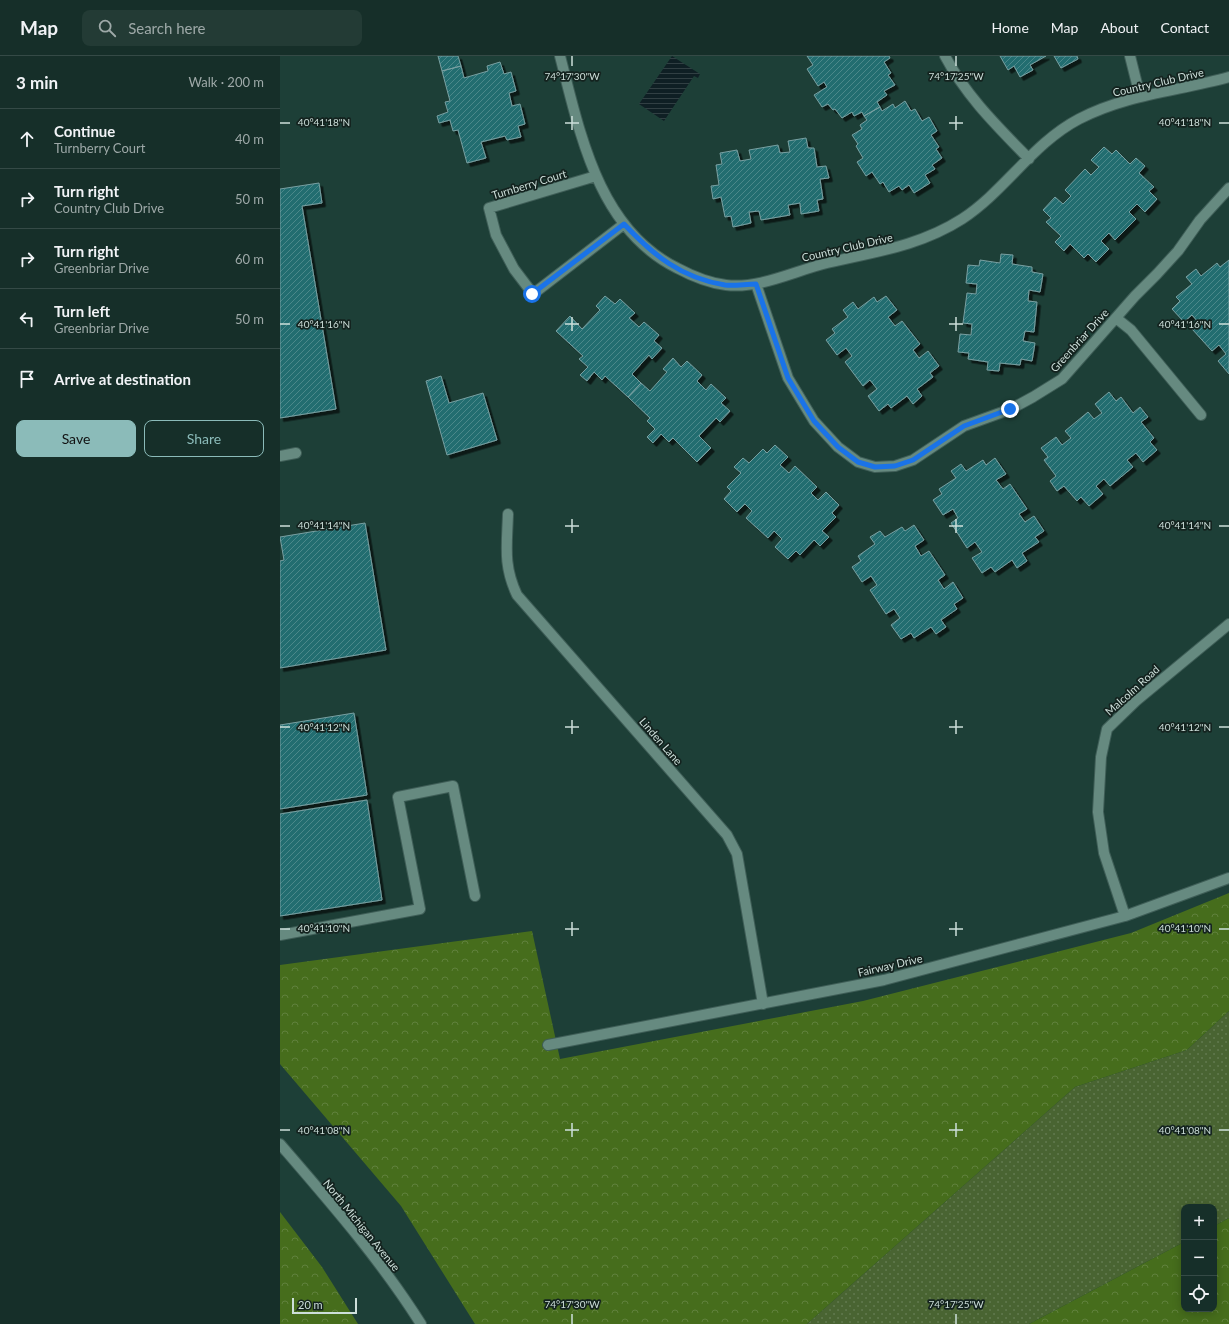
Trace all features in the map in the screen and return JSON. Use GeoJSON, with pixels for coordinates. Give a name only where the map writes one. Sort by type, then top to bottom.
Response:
{"type":"FeatureCollection","features":[{"type":"Feature","properties":{"kind":"street","name":"Country Club Drive"},"geometry":{"type":"LineString","coordinates":[[560,56],[578,126],[596,176],[604,193],[624,224],[645,247],[666,263],[696,278],[726,285],[756,284],[825,263],[900,247],[932,236],[961,220],[982,205],[1051,137],[1078,119],[1109,105],[1140,96],[1229,77]]}},
{"type":"Feature","properties":{"kind":"street"},"geometry":{"type":"LineString","coordinates":[[945,56],[954,74],[984,112],[1029,159]]}},
{"type":"Feature","properties":{"kind":"street"},"geometry":{"type":"LineString","coordinates":[[1130,56],[1140,96]]}},
{"type":"Feature","properties":{"kind":"street","name":"Turnberry Court"},"geometry":{"type":"LineString","coordinates":[[596,176],[489,208],[496,235],[514,269],[532,294],[624,224]]}},
{"type":"Feature","properties":{"kind":"street","name":"Greenbriar Drive"},"geometry":{"type":"LineString","coordinates":[[756,284],[788,378],[814,421],[838,447],[858,462],[875,467],[895,466],[913,460],[964,426],[1010,409],[1062,379],[1178,250],[1200,220],[1229,188]]}},
{"type":"Feature","properties":{"kind":"street"},"geometry":{"type":"LineString","coordinates":[[1116,318],[1131,330],[1201,414]]}},
{"type":"Feature","properties":{"kind":"street"},"geometry":{"type":"LineString","coordinates":[[280,456],[296,453]]}},
{"type":"Feature","properties":{"kind":"street","name":"Linden Lane"},"geometry":{"type":"LineString","coordinates":[[508,514],[506,563],[510,579],[517,595],[727,835],[737,854],[763,1004]]}},
{"type":"Feature","properties":{"kind":"street","name":"Malcolm Road"},"geometry":{"type":"LineString","coordinates":[[1125,916],[1104,853],[1098,812],[1100,757],[1107,729],[1136,701],[1229,624]]}},
{"type":"Feature","properties":{"kind":"street"},"geometry":{"type":"LineString","coordinates":[[280,935],[420,909],[398,797],[453,786],[475,896]]}},
{"type":"Feature","properties":{"kind":"street","name":"Fairway Drive"},"geometry":{"type":"LineString","coordinates":[[548,1045],[884,980],[1125,916],[1229,878]]}},
{"type":"Feature","properties":{"kind":"street","name":"North Michigan Avenue"},"geometry":{"type":"LineString","coordinates":[[280,1144],[357,1233],[402,1295],[420,1324]]}},
{"type":"Feature","properties":{"kind":"green space"},"geometry":{"type":"Polygon","coordinates":[[[1229,893],[1229,1011],[1187,1050],[1075,1087],[807,1324],[475,1324],[401,1206],[280,1064],[280,965],[532,931],[560,1059],[863,1001],[1131,933],[1229,893]]]}},
{"type":"Feature","properties":{"kind":"green space"},"geometry":{"type":"Polygon","coordinates":[[[1229,1011],[1229,1218],[1217,1224],[1217,1204],[1181,1204],[1181,1244],[1029,1324],[807,1324],[1075,1087],[1187,1050],[1229,1011]]]}},
{"type":"Feature","properties":{"kind":"green space"},"geometry":{"type":"Polygon","coordinates":[[[280,1212],[322,1267],[358,1324],[280,1324],[280,1212]]]}},
{"type":"Feature","properties":{"kind":"green space"},"geometry":{"type":"Polygon","coordinates":[[[1229,1218],[1229,1324],[1029,1324],[1181,1244],[1181,1312],[1217,1312],[1217,1224],[1229,1218]]]}},
{"type":"Feature","properties":{"kind":"shaded area"},"geometry":{"type":"Polygon","coordinates":[[[672,56],[700,74],[698,78],[694,76],[664,121],[639,104],[672,56]]]}},
{"type":"Feature","properties":{"kind":"building"},"geometry":{"type":"Polygon","coordinates":[[[438,56],[458,56],[461,66],[442,71],[438,56]]]}},
{"type":"Feature","properties":{"kind":"building"},"geometry":{"type":"Polygon","coordinates":[[[807,56],[889,56],[890,58],[884,62],[891,73],[888,75],[895,85],[884,91],[887,95],[877,102],[880,107],[864,116],[862,112],[854,116],[852,112],[842,118],[835,109],[833,110],[828,104],[822,107],[814,95],[827,87],[824,82],[818,86],[807,69],[813,65],[807,56]]]}},
{"type":"Feature","properties":{"kind":"building"},"geometry":{"type":"Polygon","coordinates":[[[1000,56],[1046,56],[1030,65],[1033,70],[1020,77],[1014,66],[1008,70],[1000,56]]]}},
{"type":"Feature","properties":{"kind":"building"},"geometry":{"type":"Polygon","coordinates":[[[1054,56],[1077,56],[1078,59],[1061,68],[1054,56]]]}},
{"type":"Feature","properties":{"kind":"building"},"geometry":{"type":"Polygon","coordinates":[[[500,62],[504,74],[511,72],[516,91],[509,93],[512,106],[520,104],[525,124],[518,126],[521,137],[507,140],[505,136],[481,142],[486,158],[467,163],[458,130],[453,131],[450,120],[439,123],[437,116],[448,112],[445,102],[450,101],[442,71],[461,66],[464,78],[488,71],[487,66],[500,62]]]}},
{"type":"Feature","properties":{"kind":"building"},"geometry":{"type":"Polygon","coordinates":[[[905,101],[911,111],[915,109],[922,121],[929,117],[937,131],[931,135],[939,147],[936,149],[942,158],[932,165],[935,169],[925,175],[930,183],[914,193],[909,185],[902,190],[899,186],[889,192],[883,182],[880,184],[872,172],[866,176],[857,162],[863,158],[856,146],[858,144],[852,135],[862,129],[860,125],[867,120],[864,116],[880,107],[882,111],[893,104],[895,108],[905,101]]]}},
{"type":"Feature","properties":{"kind":"building"},"geometry":{"type":"Polygon","coordinates":[[[806,138],[808,148],[814,148],[817,167],[826,166],[829,178],[820,179],[823,199],[817,200],[819,211],[801,214],[800,203],[788,205],[790,215],[761,220],[759,211],[749,212],[751,223],[733,227],[731,216],[725,217],[721,197],[713,199],[711,186],[719,185],[716,165],[722,164],[720,153],[737,150],[740,161],[751,159],[749,150],[778,145],[780,153],[790,152],[788,141],[806,138]]]}},
{"type":"Feature","properties":{"kind":"building"},"geometry":{"type":"Polygon","coordinates":[[[1104,147],[1112,154],[1116,150],[1130,164],[1136,158],[1145,166],[1139,173],[1154,187],[1149,191],[1157,199],[1145,212],[1137,204],[1129,212],[1136,219],[1115,240],[1109,233],[1101,241],[1109,249],[1096,262],[1088,254],[1084,258],[1070,244],[1064,251],[1055,242],[1061,236],[1046,222],[1051,218],[1043,210],[1055,197],[1063,204],[1071,196],[1065,190],[1085,169],[1091,175],[1099,167],[1091,160],[1104,147]]]}},
{"type":"Feature","properties":{"kind":"building"},"geometry":{"type":"Polygon","coordinates":[[[319,183],[322,203],[302,206],[336,409],[280,418],[280,189],[319,183]]]}},
{"type":"Feature","properties":{"kind":"building"},"geometry":{"type":"Polygon","coordinates":[[[1001,254],[1013,255],[1012,264],[1032,267],[1032,272],[1043,274],[1040,292],[1029,290],[1028,301],[1037,302],[1034,332],[1025,331],[1023,341],[1035,343],[1032,361],[1021,359],[1020,365],[1000,363],[999,371],[987,370],[988,362],[968,359],[969,353],[958,352],[960,334],[971,335],[972,324],[963,323],[967,293],[976,294],[977,284],[966,283],[968,265],[979,266],[980,260],[1000,263],[1001,254]]]}},
{"type":"Feature","properties":{"kind":"building"},"geometry":{"type":"Polygon","coordinates":[[[1229,260],[1229,374],[1218,361],[1226,354],[1219,345],[1212,351],[1192,329],[1199,323],[1192,315],[1184,322],[1172,309],[1180,301],[1176,297],[1192,284],[1186,277],[1196,269],[1201,276],[1217,263],[1220,267],[1229,260]]]}},
{"type":"Feature","properties":{"kind":"building"},"geometry":{"type":"Polygon","coordinates":[[[605,296],[615,304],[620,299],[635,313],[629,318],[639,327],[644,322],[659,335],[654,341],[662,348],[652,359],[649,355],[632,374],[641,383],[628,397],[605,376],[602,380],[594,372],[587,381],[580,375],[588,367],[579,359],[583,356],[556,331],[570,316],[582,329],[600,310],[596,306],[605,296]]]}},
{"type":"Feature","properties":{"kind":"building"},"geometry":{"type":"Polygon","coordinates":[[[886,296],[897,310],[888,317],[895,326],[902,321],[920,344],[913,350],[919,358],[928,351],[939,366],[930,373],[933,377],[917,389],[922,396],[913,404],[907,396],[891,408],[888,404],[879,411],[868,396],[877,389],[870,380],[863,386],[845,362],[852,356],[846,348],[837,355],[826,340],[835,333],[832,329],[848,317],[843,310],[853,302],[858,309],[874,297],[877,302],[886,296]]]}},
{"type":"Feature","properties":{"kind":"building"},"geometry":{"type":"Polygon","coordinates":[[[673,358],[681,367],[687,361],[702,375],[697,381],[706,390],[711,384],[726,398],[721,403],[730,411],[720,422],[716,418],[699,436],[711,448],[697,462],[673,438],[669,442],[661,434],[653,443],[647,437],[655,429],[647,421],[650,418],[628,397],[641,383],[650,391],[667,372],[663,369],[673,358]]]}},
{"type":"Feature","properties":{"kind":"building"},"geometry":{"type":"Polygon","coordinates":[[[441,376],[449,403],[483,393],[497,440],[447,455],[426,381],[441,376]]]}},
{"type":"Feature","properties":{"kind":"building"},"geometry":{"type":"Polygon","coordinates":[[[1109,392],[1116,401],[1121,397],[1133,413],[1140,407],[1148,417],[1141,422],[1154,438],[1150,442],[1157,450],[1143,462],[1136,453],[1127,460],[1133,467],[1110,486],[1104,479],[1096,486],[1103,494],[1089,506],[1081,497],[1077,501],[1064,486],[1057,491],[1050,481],[1056,476],[1044,460],[1048,457],[1041,448],[1056,437],[1062,445],[1071,438],[1065,431],[1088,412],[1094,419],[1102,413],[1095,404],[1109,392]]]}},
{"type":"Feature","properties":{"kind":"building"},"geometry":{"type":"Polygon","coordinates":[[[775,445],[788,457],[780,465],[789,473],[795,466],[817,487],[811,493],[818,500],[826,492],[839,505],[832,513],[836,517],[822,531],[829,537],[820,546],[814,540],[800,555],[796,551],[788,559],[775,547],[782,539],[774,531],[768,538],[746,518],[752,511],[745,504],[737,512],[724,499],[731,491],[727,487],[741,473],[734,467],[743,458],[749,463],[763,449],[767,453],[775,445]]]}},
{"type":"Feature","properties":{"kind":"building"},"geometry":{"type":"Polygon","coordinates":[[[995,458],[1006,474],[996,480],[1003,489],[1010,484],[1027,509],[1019,514],[1025,522],[1034,516],[1044,531],[1035,537],[1039,542],[1022,553],[1027,561],[1017,568],[1012,560],[995,572],[991,567],[982,573],[972,558],[982,552],[975,542],[967,548],[951,523],[958,518],[953,509],[943,515],[933,500],[942,494],[939,489],[956,478],[951,471],[961,464],[966,471],[983,460],[986,465],[995,458]]]}},
{"type":"Feature","properties":{"kind":"building"},"geometry":{"type":"Polygon","coordinates":[[[365,523],[386,650],[280,668],[280,561],[284,560],[280,537],[365,523]]]}},
{"type":"Feature","properties":{"kind":"building"},"geometry":{"type":"Polygon","coordinates":[[[914,525],[924,540],[915,546],[921,556],[929,551],[945,575],[938,580],[944,589],[953,582],[963,598],[954,604],[957,609],[941,620],[946,627],[936,634],[931,627],[914,638],[911,633],[901,639],[891,625],[900,618],[894,609],[886,614],[870,590],[877,585],[871,576],[862,582],[852,567],[861,561],[858,556],[875,544],[870,537],[880,531],[885,537],[902,527],[905,531],[914,525]]]}},
{"type":"Feature","properties":{"kind":"building"},"geometry":{"type":"Polygon","coordinates":[[[354,713],[367,795],[280,809],[280,725],[354,713]]]}},
{"type":"Feature","properties":{"kind":"building"},"geometry":{"type":"Polygon","coordinates":[[[367,800],[382,900],[280,916],[280,814],[367,800]]]}},
{"type":"Feature","properties":{"kind":"route"},"geometry":{"type":"LineString","coordinates":[[532,294],[624,224],[645,247],[666,263],[696,278],[726,285],[756,284],[788,378],[814,421],[838,447],[858,462],[875,467],[895,466],[913,460],[964,426],[1010,409]]}}]}
